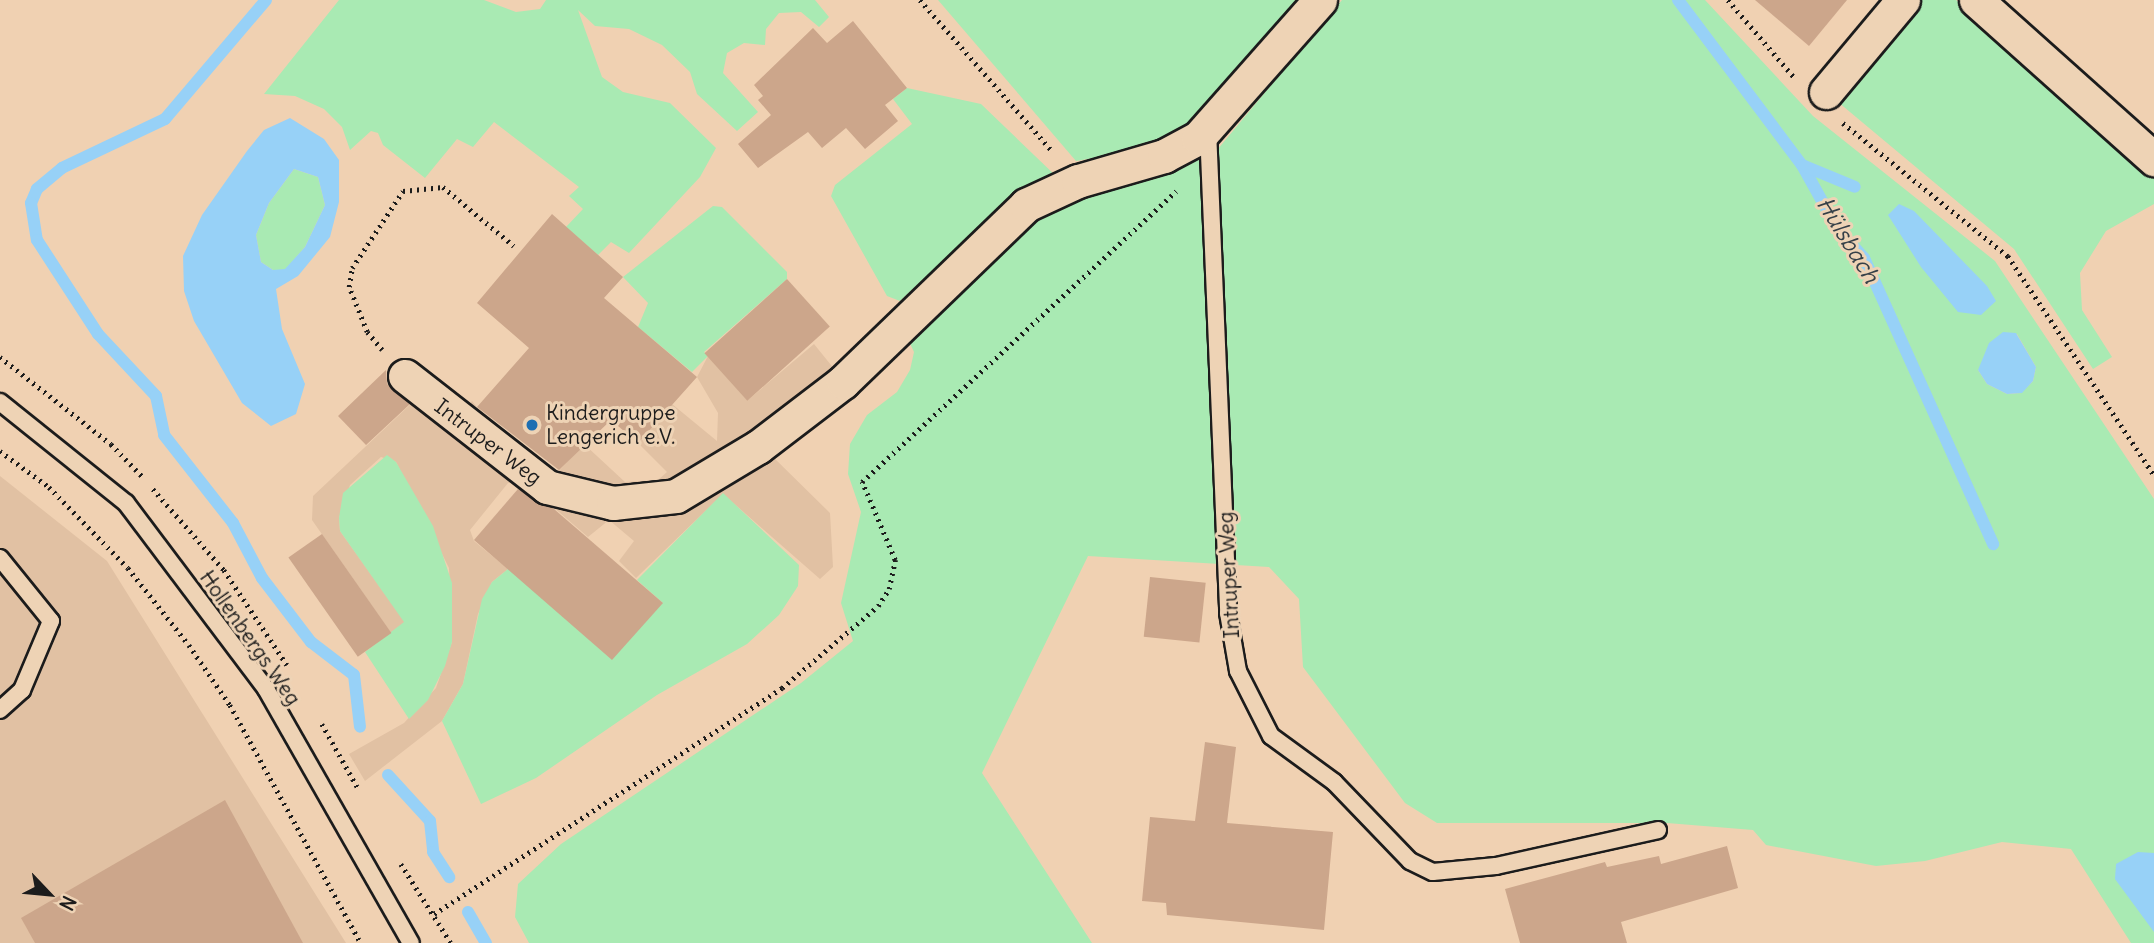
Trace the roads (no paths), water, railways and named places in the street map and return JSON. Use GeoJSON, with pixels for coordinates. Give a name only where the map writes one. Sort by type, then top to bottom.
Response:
{"type":"FeatureCollection","features":[{"type":"Feature","properties":{"kind":"street","name":"Intruper Weg"},"geometry":{"type":"LineString","coordinates":[[405,376],[547,487],[613,503],[676,496],[758,447],[843,382],[1026,205],[1078,181],[1164,156],[1209,139],[1320,0]]}},
{"type":"Feature","properties":{"kind":"street"},"geometry":{"type":"LineString","coordinates":[[1821,98],[1903,0]]}},
{"type":"Feature","properties":{"kind":"street"},"geometry":{"type":"LineString","coordinates":[[1976,0],[2154,159]]}},
{"type":"Feature","properties":{"kind":"lane","name":"Intruper Weg"},"geometry":{"type":"LineString","coordinates":[[1209,139],[1228,614],[1238,671],[1271,736],[1334,782],[1410,861],[1433,872],[1496,866],[1658,830]]}},
{"type":"Feature","properties":{"kind":"lane","name":"Hollenbergs Weg"},"geometry":{"type":"LineString","coordinates":[[0,402],[125,503],[142,525],[266,689],[411,943]]}},
{"type":"Feature","properties":{"kind":"lane"},"geometry":{"type":"LineString","coordinates":[[0,558],[51,621],[22,690],[0,710]]}},
{"type":"Feature","properties":{"kind":"water"},"geometry":{"type":"Polygon","coordinates":[[[290,118],[324,139],[339,160],[339,202],[330,237],[298,276],[276,289],[282,329],[305,384],[296,414],[271,426],[242,403],[194,321],[184,291],[183,256],[202,215],[264,130],[290,118]],[[294,169],[269,203],[256,235],[261,262],[273,270],[285,269],[305,247],[325,205],[318,177],[294,169]]]}},
{"type":"Feature","properties":{"kind":"water"},"geometry":{"type":"Polygon","coordinates":[[[1899,204],[1914,211],[1987,286],[1996,301],[1981,315],[1958,312],[1921,267],[1888,215],[1899,204]]]}},
{"type":"Feature","properties":{"kind":"water"},"geometry":{"type":"Polygon","coordinates":[[[2003,332],[2016,333],[2036,367],[2033,381],[2022,393],[2007,394],[1987,384],[1978,370],[1989,343],[2003,332]]]}},
{"type":"Feature","properties":{"kind":"water"},"geometry":{"type":"Polygon","coordinates":[[[2138,852],[2154,853],[2154,932],[2115,879],[2116,864],[2138,852]]]}},
{"type":"Feature","properties":{"kind":"waterway"},"geometry":{"type":"LineString","coordinates":[[266,0],[165,119],[62,168],[37,189],[31,203],[37,240],[98,334],[156,396],[164,435],[233,523],[262,578],[311,642],[354,675],[360,727]]}},
{"type":"Feature","properties":{"kind":"waterway","name":"Hülsbach"},"geometry":{"type":"LineString","coordinates":[[1678,0],[1802,165],[1837,228],[1864,258],[1993,544]]}},
{"type":"Feature","properties":{"kind":"waterway"},"geometry":{"type":"LineString","coordinates":[[1802,165],[1855,187]]}},
{"type":"Feature","properties":{"kind":"waterway"},"geometry":{"type":"LineString","coordinates":[[388,775],[430,821],[433,852],[449,877]]}},
{"type":"Feature","properties":{"kind":"waterway"},"geometry":{"type":"LineString","coordinates":[[468,912],[486,943]]}},
{"type":"Feature","properties":{"kind":"place","name":"Kindergruppe Lengerich e.V."},"geometry":{"type":"Point","coordinates":[532,425]}}]}
